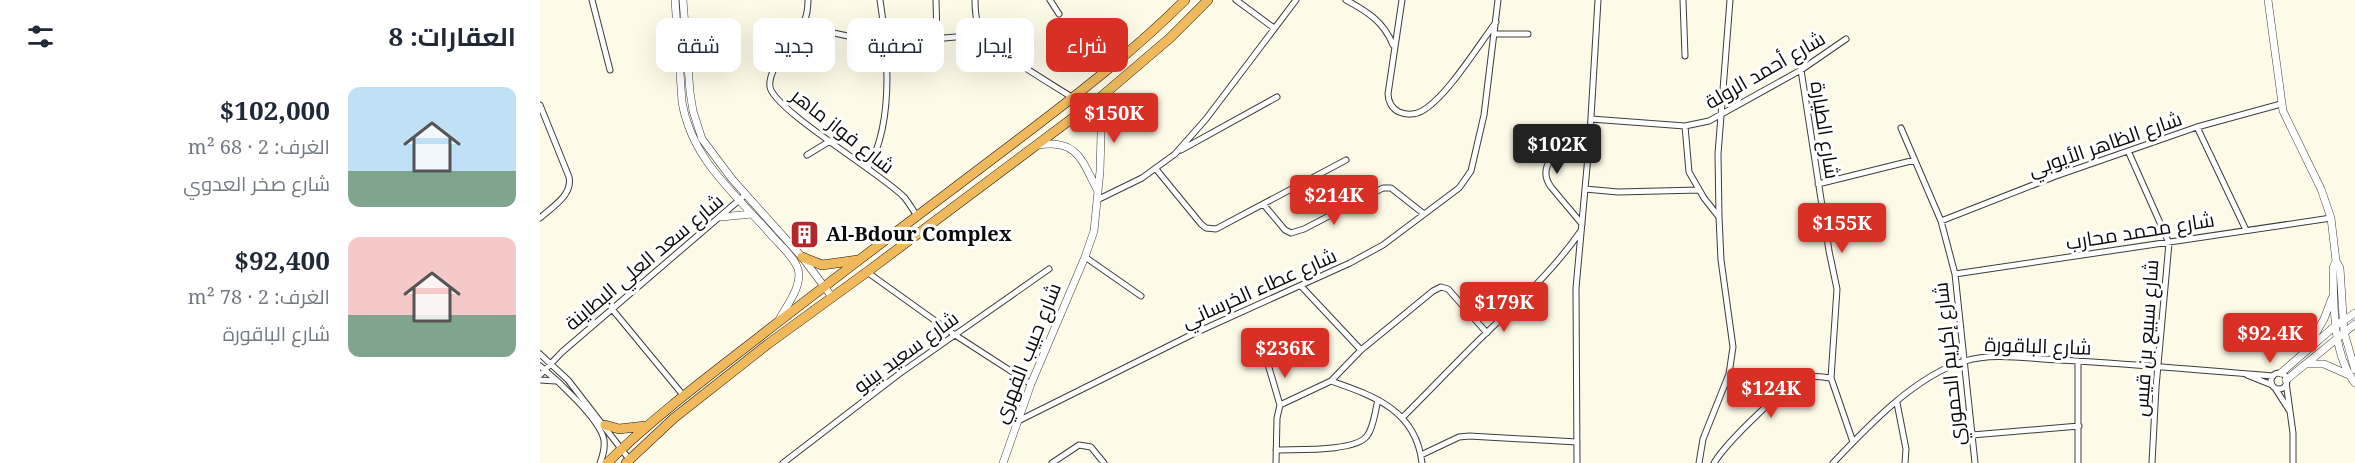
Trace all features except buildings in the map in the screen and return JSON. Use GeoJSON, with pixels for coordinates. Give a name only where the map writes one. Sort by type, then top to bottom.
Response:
{"type":"FeatureCollection","features":[{"type":"Feature","properties":{"kind":"highway"},"geometry":{"type":"LineString","coordinates":[[607,463],[645,426],[683,395],[1073,98],[1137,45],[1185,0]]}},
{"type":"Feature","properties":{"kind":"highway"},"geometry":{"type":"LineString","coordinates":[[628,461],[674,418],[726,376],[1102,96],[1170,38],[1208,0]]}},
{"type":"Feature","properties":{"kind":"highway"},"geometry":{"type":"LineString","coordinates":[[802,257],[822,265],[861,260]]}},
{"type":"Feature","properties":{"kind":"highway"},"geometry":{"type":"LineString","coordinates":[[605,425],[618,429],[645,426]]}},
{"type":"Feature","properties":{"kind":"street"},"geometry":{"type":"LineString","coordinates":[[592,0],[610,70]]}},
{"type":"Feature","properties":{"kind":"street"},"geometry":{"type":"LineString","coordinates":[[675,0],[685,117],[702,156],[802,257],[832,297]]}},
{"type":"Feature","properties":{"kind":"street"},"geometry":{"type":"LineString","coordinates":[[683,0],[690,92],[697,128],[752,214],[798,269],[794,292],[777,322]]}},
{"type":"Feature","properties":{"kind":"street","name":"شارع فواز ماهر"},"geometry":{"type":"LineString","coordinates":[[805,18],[808,0]]}},
{"type":"Feature","properties":{"kind":"street"},"geometry":{"type":"LineString","coordinates":[[880,0],[882,18]]}},
{"type":"Feature","properties":{"kind":"street"},"geometry":{"type":"LineString","coordinates":[[936,0],[936,18]]}},
{"type":"Feature","properties":{"kind":"street"},"geometry":{"type":"LineString","coordinates":[[975,0],[977,18]]}},
{"type":"Feature","properties":{"kind":"street"},"geometry":{"type":"LineString","coordinates":[[1050,0],[1059,14]]}},
{"type":"Feature","properties":{"kind":"street"},"geometry":{"type":"LineString","coordinates":[[1236,0],[1274,28]]}},
{"type":"Feature","properties":{"kind":"street"},"geometry":{"type":"LineString","coordinates":[[1175,154],[1206,119],[1296,0]]}},
{"type":"Feature","properties":{"kind":"street"},"geometry":{"type":"LineString","coordinates":[[1346,0],[1381,24],[1388,32],[1394,47]]}},
{"type":"Feature","properties":{"kind":"street"},"geometry":{"type":"LineString","coordinates":[[1402,0],[1388,100],[1398,111],[1414,114],[1440,95],[1497,21]]}},
{"type":"Feature","properties":{"kind":"street","name":"شارع عطاء الخرساني"},"geometry":{"type":"LineString","coordinates":[[1017,422],[1195,333],[1350,263],[1383,245],[1459,188],[1471,171],[1484,115],[1498,0]]}},
{"type":"Feature","properties":{"kind":"street"},"geometry":{"type":"LineString","coordinates":[[1577,463],[1576,302],[1598,0]]}},
{"type":"Feature","properties":{"kind":"street"},"geometry":{"type":"LineString","coordinates":[[1683,0],[1685,56]]}},
{"type":"Feature","properties":{"kind":"street"},"geometry":{"type":"LineString","coordinates":[[1699,463],[1703,439],[1729,374],[1732,358],[1721,260],[1718,154],[1730,0]]}},
{"type":"Feature","properties":{"kind":"street"},"geometry":{"type":"LineString","coordinates":[[2268,0],[2282,104],[2321,189],[2331,218],[2336,261],[2340,268],[2342,321],[2355,383]]}},
{"type":"Feature","properties":{"kind":"street"},"geometry":{"type":"LineString","coordinates":[[1495,34],[1528,34]]}},
{"type":"Feature","properties":{"kind":"street","name":"شارع أحمد الرولة"},"geometry":{"type":"LineString","coordinates":[[1591,119],[1685,126],[1709,121],[1748,97],[1801,70],[1846,39]]}},
{"type":"Feature","properties":{"kind":"street","name":"شارع الطيارة"},"geometry":{"type":"LineString","coordinates":[[1801,70],[1838,295],[1831,378],[1853,442]]}},
{"type":"Feature","properties":{"kind":"street","name":"شارع فواز ماهر"},"geometry":{"type":"LineString","coordinates":[[773,72],[770,87],[777,99],[904,197],[916,216]]}},
{"type":"Feature","properties":{"kind":"street"},"geometry":{"type":"LineString","coordinates":[[868,168],[879,146],[885,109],[886,72]]}},
{"type":"Feature","properties":{"kind":"street"},"geometry":{"type":"LineString","coordinates":[[1034,72],[1073,98]]}},
{"type":"Feature","properties":{"kind":"street","name":"شارع حبيب الفهري"},"geometry":{"type":"LineString","coordinates":[[1003,463],[1031,384],[1094,231],[1099,195],[1102,96]]}},
{"type":"Feature","properties":{"kind":"street"},"geometry":{"type":"LineString","coordinates":[[1038,145],[1053,143],[1068,146],[1074,151],[1099,195],[1130,185],[1175,154],[1277,97]]}},
{"type":"Feature","properties":{"kind":"street","name":"شارع الظاهر الأيوبي"},"geometry":{"type":"LineString","coordinates":[[1941,221],[2056,176],[2129,153],[2197,127],[2282,104]]}},
{"type":"Feature","properties":{"kind":"street"},"geometry":{"type":"LineString","coordinates":[[540,218],[569,189],[569,177],[541,109]]}},
{"type":"Feature","properties":{"kind":"street"},"geometry":{"type":"LineString","coordinates":[[1685,126],[1688,166],[1699,190],[1719,217]]}},
{"type":"Feature","properties":{"kind":"street"},"geometry":{"type":"LineString","coordinates":[[2197,127],[2246,230]]}},
{"type":"Feature","properties":{"kind":"street","name":"شارع إكريم الحموري"},"geometry":{"type":"LineString","coordinates":[[1901,128],[1941,221],[1955,274],[1975,463]]}},
{"type":"Feature","properties":{"kind":"street"},"geometry":{"type":"LineString","coordinates":[[1582,226],[1551,187],[1544,171],[1548,162],[1555,155],[1590,134]]}},
{"type":"Feature","properties":{"kind":"street"},"geometry":{"type":"LineString","coordinates":[[807,155],[830,141]]}},
{"type":"Feature","properties":{"kind":"street","name":"شارع سبيع بن قيس"},"geometry":{"type":"LineString","coordinates":[[2129,153],[2169,243],[2152,463]]}},
{"type":"Feature","properties":{"kind":"street"},"geometry":{"type":"LineString","coordinates":[[1156,169],[1206,228],[1216,229],[1346,160]]}},
{"type":"Feature","properties":{"kind":"street"},"geometry":{"type":"LineString","coordinates":[[1818,184],[1915,160]]}},
{"type":"Feature","properties":{"kind":"street"},"geometry":{"type":"LineString","coordinates":[[1264,205],[1285,230],[1291,233],[1298,232],[1383,188],[1391,188],[1424,214]]}},
{"type":"Feature","properties":{"kind":"street"},"geometry":{"type":"LineString","coordinates":[[1585,189],[1618,192],[1699,190]]}},
{"type":"Feature","properties":{"kind":"street","name":"شارع سعد العلي البطاينة"},"geometry":{"type":"LineString","coordinates":[[540,375],[542,367],[742,198]]}},
{"type":"Feature","properties":{"kind":"street"},"geometry":{"type":"LineString","coordinates":[[721,217],[752,214]]}},
{"type":"Feature","properties":{"kind":"street","name":"شارع محمد محارب"},"geometry":{"type":"LineString","coordinates":[[1955,274],[2331,218]]}},
{"type":"Feature","properties":{"kind":"street"},"geometry":{"type":"LineString","coordinates":[[1403,417],[1547,275],[1582,226]]}},
{"type":"Feature","properties":{"kind":"street"},"geometry":{"type":"LineString","coordinates":[[1085,257],[1141,296]]}},
{"type":"Feature","properties":{"kind":"street"},"geometry":{"type":"LineString","coordinates":[[2336,261],[2333,266],[2335,326],[2337,338],[2352,373]]}},
{"type":"Feature","properties":{"kind":"street","name":"شارع سعيد بينو"},"geometry":{"type":"LineString","coordinates":[[783,463],[871,394],[1049,269]]}},
{"type":"Feature","properties":{"kind":"street"},"geometry":{"type":"LineString","coordinates":[[867,272],[955,335],[1031,384]]}},
{"type":"Feature","properties":{"kind":"street"},"geometry":{"type":"LineString","coordinates":[[1301,286],[1361,350]]}},
{"type":"Feature","properties":{"kind":"street"},"geometry":{"type":"LineString","coordinates":[[1280,405],[1330,381],[1361,350],[1433,291],[1441,287],[1448,289],[1487,333]]}},
{"type":"Feature","properties":{"kind":"street"},"geometry":{"type":"LineString","coordinates":[[2303,355],[2318,331],[2334,293]]}},
{"type":"Feature","properties":{"kind":"street"},"geometry":{"type":"LineString","coordinates":[[612,309],[683,395]]}},
{"type":"Feature","properties":{"kind":"street"},"geometry":{"type":"LineString","coordinates":[[2290,411],[2271,381],[2335,326],[2355,313]]}},
{"type":"Feature","properties":{"kind":"street"},"geometry":{"type":"LineString","coordinates":[[2274,387],[2282,388],[2286,381],[2355,324]]}},
{"type":"Feature","properties":{"kind":"street"},"geometry":{"type":"LineString","coordinates":[[540,354],[550,361],[605,425],[628,461]]}},
{"type":"Feature","properties":{"kind":"street","name":"شارع الباقورة"},"geometry":{"type":"LineString","coordinates":[[1833,463],[1853,442],[1931,376],[1965,361],[1989,357],[2277,374]]}},
{"type":"Feature","properties":{"kind":"street"},"geometry":{"type":"LineString","coordinates":[[1267,361],[1280,405],[1277,418],[1276,463]]}},
{"type":"Feature","properties":{"kind":"street"},"geometry":{"type":"LineString","coordinates":[[2078,362],[2078,463]]}},
{"type":"Feature","properties":{"kind":"street"},"geometry":{"type":"LineString","coordinates":[[2306,364],[2324,364],[2352,373]]}},
{"type":"Feature","properties":{"kind":"street"},"geometry":{"type":"LineString","coordinates":[[542,367],[558,381],[601,432],[605,449],[600,463]]}},
{"type":"Feature","properties":{"kind":"street","name":"شارع الباقورة"},"geometry":{"type":"LineString","coordinates":[[2243,373],[2274,387]]}},
{"type":"Feature","properties":{"kind":"street"},"geometry":{"type":"LineString","coordinates":[[2277,374],[2286,381],[2293,463]]}},
{"type":"Feature","properties":{"kind":"street"},"geometry":{"type":"LineString","coordinates":[[1714,463],[1724,448],[1741,431],[1797,383],[1812,376],[1831,378]]}},
{"type":"Feature","properties":{"kind":"street"},"geometry":{"type":"LineString","coordinates":[[540,380],[558,381]]}},
{"type":"Feature","properties":{"kind":"street"},"geometry":{"type":"LineString","coordinates":[[1330,381],[1378,400],[1403,417],[1421,455],[1422,463]]}},
{"type":"Feature","properties":{"kind":"street"},"geometry":{"type":"LineString","coordinates":[[1276,450],[1342,446],[1362,441],[1368,435],[1372,425],[1378,400]]}},
{"type":"Feature","properties":{"kind":"street"},"geometry":{"type":"LineString","coordinates":[[1897,403],[1906,449],[1905,463]]}},
{"type":"Feature","properties":{"kind":"street"},"geometry":{"type":"LineString","coordinates":[[1972,435],[2079,426]]}},
{"type":"Feature","properties":{"kind":"street"},"geometry":{"type":"LineString","coordinates":[[1421,455],[1459,437],[1469,436],[1577,442]]}},
{"type":"Feature","properties":{"kind":"street"},"geometry":{"type":"LineString","coordinates":[[1052,463],[1079,446],[1091,447],[1104,463]]}},
{"type":"Feature","properties":{"kind":"place","name":"Al-Bdour Complex"},"geometry":{"type":"Point","coordinates":[805,234]}}]}
